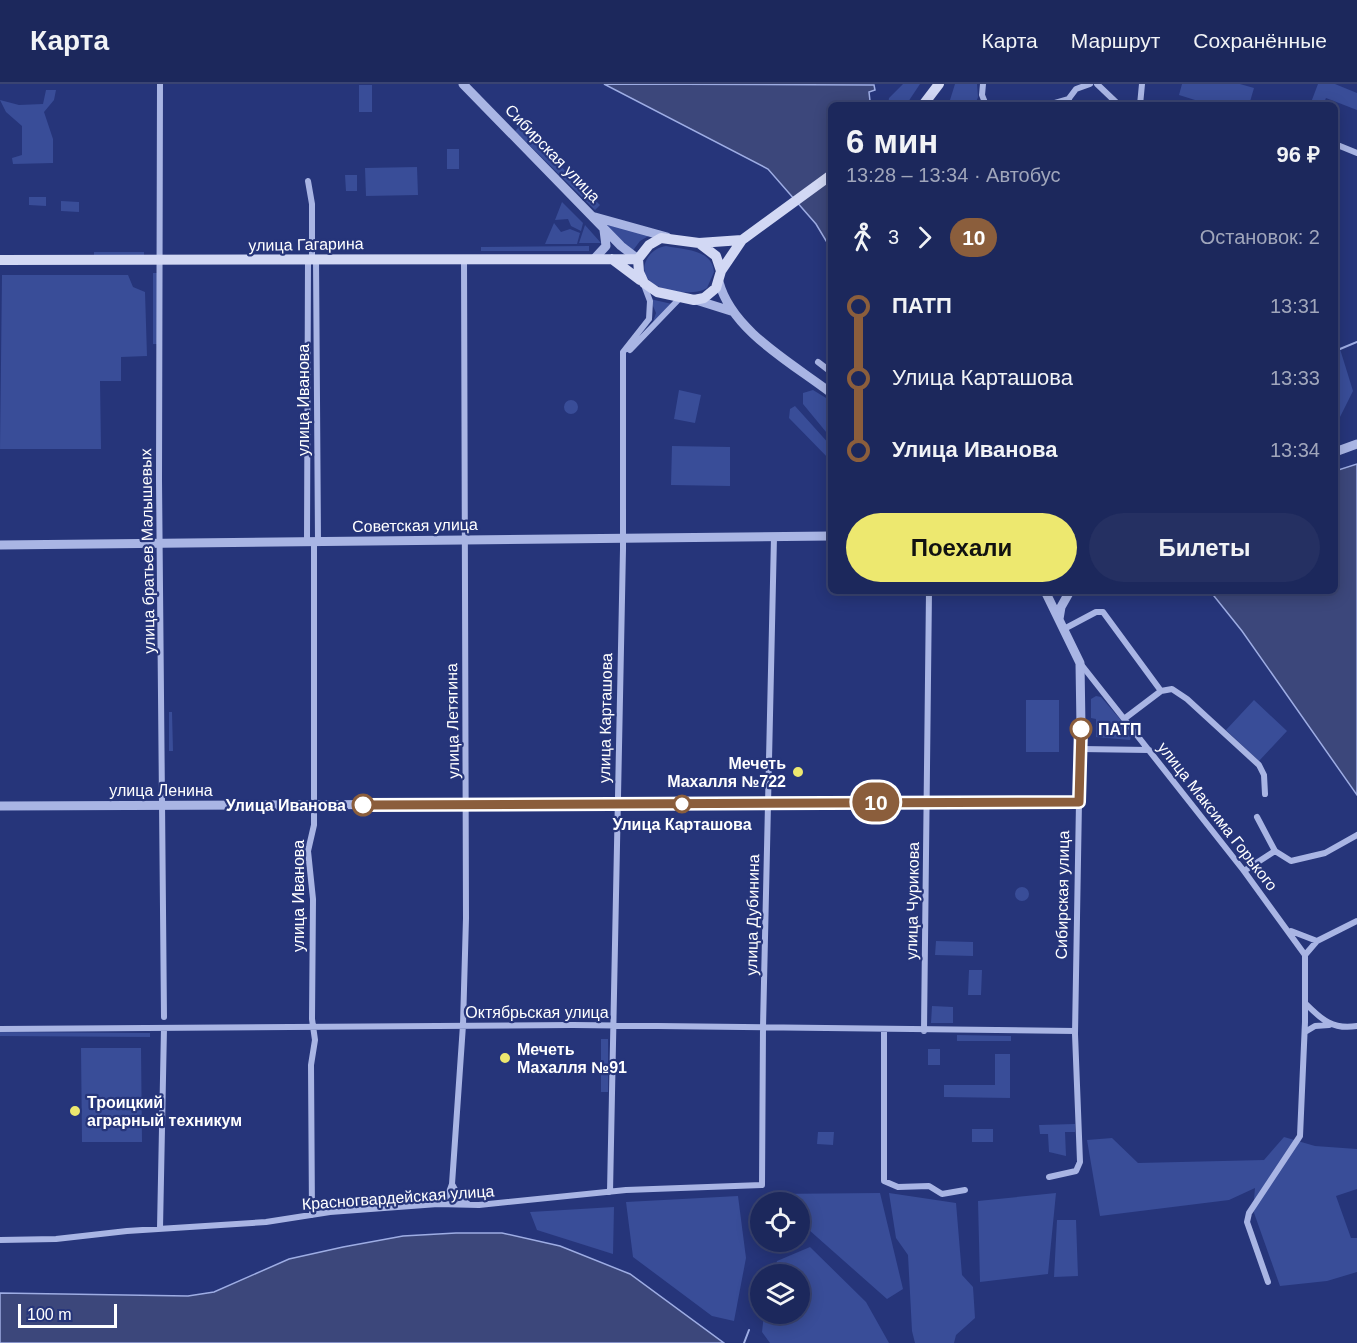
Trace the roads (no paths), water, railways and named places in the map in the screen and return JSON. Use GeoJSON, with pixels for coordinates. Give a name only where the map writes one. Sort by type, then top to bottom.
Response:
{"type":"FeatureCollection","features":[{"type":"Feature","properties":{"kind":"main road"},"geometry":{"type":"LineString","coordinates":[[925,102],[939,84]]}},
{"type":"Feature","properties":{"kind":"main road"},"geometry":{"type":"LineString","coordinates":[[612,258],[657,292],[694,300],[710,294],[742,240],[828,177]]}},
{"type":"Feature","properties":{"kind":"main road"},"geometry":{"type":"LineString","coordinates":[[644,283],[639,272],[638,259],[649,245],[667,237],[699,243],[742,240]]}},
{"type":"Feature","properties":{"kind":"main road"},"geometry":{"type":"LineString","coordinates":[[699,243],[716,256],[720,276]]}},
{"type":"Feature","properties":{"kind":"main road","name":"улица Гагарина"},"geometry":{"type":"LineString","coordinates":[[0,260],[159,262],[312,258],[638,259]]}},
{"type":"Feature","properties":{"kind":"street","name":"улица братьев Малышевых"},"geometry":{"type":"LineString","coordinates":[[160,84],[162,805],[160,899],[164,1017]]}},
{"type":"Feature","properties":{"kind":"street","name":"Сибирская улица"},"geometry":{"type":"LineString","coordinates":[[464,84],[638,259]]}},
{"type":"Feature","properties":{"kind":"street"},"geometry":{"type":"LineString","coordinates":[[983,84],[982,95],[985,102]]}},
{"type":"Feature","properties":{"kind":"street"},"geometry":{"type":"LineString","coordinates":[[1067,102],[1077,86],[1090,84]]}},
{"type":"Feature","properties":{"kind":"street"},"geometry":{"type":"LineString","coordinates":[[1097,84],[1116,102]]}},
{"type":"Feature","properties":{"kind":"street"},"geometry":{"type":"LineString","coordinates":[[1140,102],[1142,84]]}},
{"type":"Feature","properties":{"kind":"street"},"geometry":{"type":"LineString","coordinates":[[1338,145],[1357,153]]}},
{"type":"Feature","properties":{"kind":"street","name":"улица Иванова"},"geometry":{"type":"LineString","coordinates":[[308,181],[312,204],[314,825],[308,851],[313,899],[312,1027],[315,1040],[311,1065],[312,1215]]}},
{"type":"Feature","properties":{"kind":"street","name":"Сибирская улица"},"geometry":{"type":"LineString","coordinates":[[595,217],[667,237]]}},
{"type":"Feature","properties":{"kind":"street","name":"Сибирская улица"},"geometry":{"type":"LineString","coordinates":[[594,259],[606,246],[607,240],[602,225]]}},
{"type":"Feature","properties":{"kind":"street","name":"улица Иванова"},"geometry":{"type":"LineString","coordinates":[[312,258],[313,541]]}},
{"type":"Feature","properties":{"kind":"street","name":"улица Летягина"},"geometry":{"type":"LineString","coordinates":[[452,1184],[463,1026],[466,805],[464,258]]}},
{"type":"Feature","properties":{"kind":"street"},"geometry":{"type":"LineString","coordinates":[[720,276],[731,311],[740,322],[828,391]]}},
{"type":"Feature","properties":{"kind":"street"},"geometry":{"type":"LineString","coordinates":[[623,354],[649,320],[650,301],[644,283]]}},
{"type":"Feature","properties":{"kind":"street"},"geometry":{"type":"LineString","coordinates":[[623,354],[681,297]]}},
{"type":"Feature","properties":{"kind":"street"},"geometry":{"type":"LineString","coordinates":[[694,300],[731,311]]}},
{"type":"Feature","properties":{"kind":"street","name":"улица Карташова"},"geometry":{"type":"LineString","coordinates":[[610,1192],[622,538],[623,354]]}},
{"type":"Feature","properties":{"kind":"street"},"geometry":{"type":"LineString","coordinates":[[818,362],[828,370]]}},
{"type":"Feature","properties":{"kind":"street"},"geometry":{"type":"LineString","coordinates":[[1338,451],[1357,444]]}},
{"type":"Feature","properties":{"kind":"street","name":"Советская улица"},"geometry":{"type":"LineString","coordinates":[[0,544],[828,536]]}},
{"type":"Feature","properties":{"kind":"street","name":"улица Дубинина"},"geometry":{"type":"LineString","coordinates":[[762,1185],[763,1026],[774,537]]}},
{"type":"Feature","properties":{"kind":"street","name":"улица Чурикова"},"geometry":{"type":"LineString","coordinates":[[924,1031],[929,594]]}},
{"type":"Feature","properties":{"kind":"street","name":"Сибирская улица"},"geometry":{"type":"LineString","coordinates":[[1046,594],[1080,663],[1081,749],[1075,1031],[1080,1162],[1076,1171],[1049,1176]]}},
{"type":"Feature","properties":{"kind":"street"},"geometry":{"type":"LineString","coordinates":[[1059,619],[1061,607],[1068,594]]}},
{"type":"Feature","properties":{"kind":"street"},"geometry":{"type":"LineString","coordinates":[[1064,629],[1096,612],[1103,612],[1161,691]]}},
{"type":"Feature","properties":{"kind":"street","name":"улица Максима Горького"},"geometry":{"type":"LineString","coordinates":[[1080,663],[1244,871],[1290,931],[1305,955]]}},
{"type":"Feature","properties":{"kind":"street"},"geometry":{"type":"LineString","coordinates":[[1124,719],[1161,691],[1172,689],[1187,699],[1259,765],[1264,775],[1265,794]]}},
{"type":"Feature","properties":{"kind":"street"},"geometry":{"type":"LineString","coordinates":[[1081,749],[1149,750]]}},
{"type":"Feature","properties":{"kind":"street","name":"улица Ленина"},"geometry":{"type":"LineString","coordinates":[[0,806],[1079,802]]}},
{"type":"Feature","properties":{"kind":"street"},"geometry":{"type":"LineString","coordinates":[[1257,817],[1275,851],[1286,859],[1298,861],[1329,851],[1357,835]]}},
{"type":"Feature","properties":{"kind":"street"},"geometry":{"type":"LineString","coordinates":[[1244,871],[1275,851]]}},
{"type":"Feature","properties":{"kind":"street"},"geometry":{"type":"LineString","coordinates":[[1268,1282],[1247,1222],[1249,1213],[1296,1146],[1301,1118],[1306,1004],[1305,955],[1317,941],[1357,921]]}},
{"type":"Feature","properties":{"kind":"street"},"geometry":{"type":"LineString","coordinates":[[1290,931],[1317,941]]}},
{"type":"Feature","properties":{"kind":"street"},"geometry":{"type":"LineString","coordinates":[[1306,1004],[1330,1025]]}},
{"type":"Feature","properties":{"kind":"street","name":"Октябрьская улица"},"geometry":{"type":"LineString","coordinates":[[0,1029],[613,1025],[763,1026],[924,1031],[1075,1031]]}},
{"type":"Feature","properties":{"kind":"street"},"geometry":{"type":"LineString","coordinates":[[1305,1032],[1315,1026],[1330,1025],[1341,1028],[1357,1026]]}},
{"type":"Feature","properties":{"kind":"street"},"geometry":{"type":"LineString","coordinates":[[159,1228],[164,1029]]}},
{"type":"Feature","properties":{"kind":"street"},"geometry":{"type":"LineString","coordinates":[[884,1030],[883,1176],[888,1184],[898,1187],[929,1186],[942,1194],[964,1191]]}},
{"type":"Feature","properties":{"kind":"street"},"geometry":{"type":"LineString","coordinates":[[452,1184],[460,1199],[468,1204]]}},
{"type":"Feature","properties":{"kind":"street"},"geometry":{"type":"LineString","coordinates":[[438,1204],[448,1195],[452,1184]]}},
{"type":"Feature","properties":{"kind":"street","name":"Красногвардейская улица"},"geometry":{"type":"LineString","coordinates":[[0,1240],[56,1239],[159,1228],[229,1225],[438,1204],[479,1205],[610,1192],[762,1185]]}},
{"type":"Feature","properties":{"kind":"waterway"},"geometry":{"type":"LineString","coordinates":[[1340,349],[1357,342]]}},
{"type":"Feature","properties":{"kind":"waterway"},"geometry":{"type":"LineString","coordinates":[[744,1343],[749,1330]]}},
{"type":"Feature","properties":{"kind":"place","name":"ПАТП"},"geometry":{"type":"Point","coordinates":[1081,729]}},
{"type":"Feature","properties":{"kind":"place","name":"Мечеть Махалля №722"},"geometry":{"type":"Point","coordinates":[798,772]}},
{"type":"Feature","properties":{"kind":"place","name":"Улица Карташова"},"geometry":{"type":"Point","coordinates":[682,804]}},
{"type":"Feature","properties":{"kind":"place","name":"Улица Иванова"},"geometry":{"type":"Point","coordinates":[363,805]}},
{"type":"Feature","properties":{"kind":"place","name":"Мечеть Махалля №91"},"geometry":{"type":"Point","coordinates":[505,1058]}},
{"type":"Feature","properties":{"kind":"place","name":"Троицкий аграрный техникум"},"geometry":{"type":"Point","coordinates":[75,1111]}}]}
